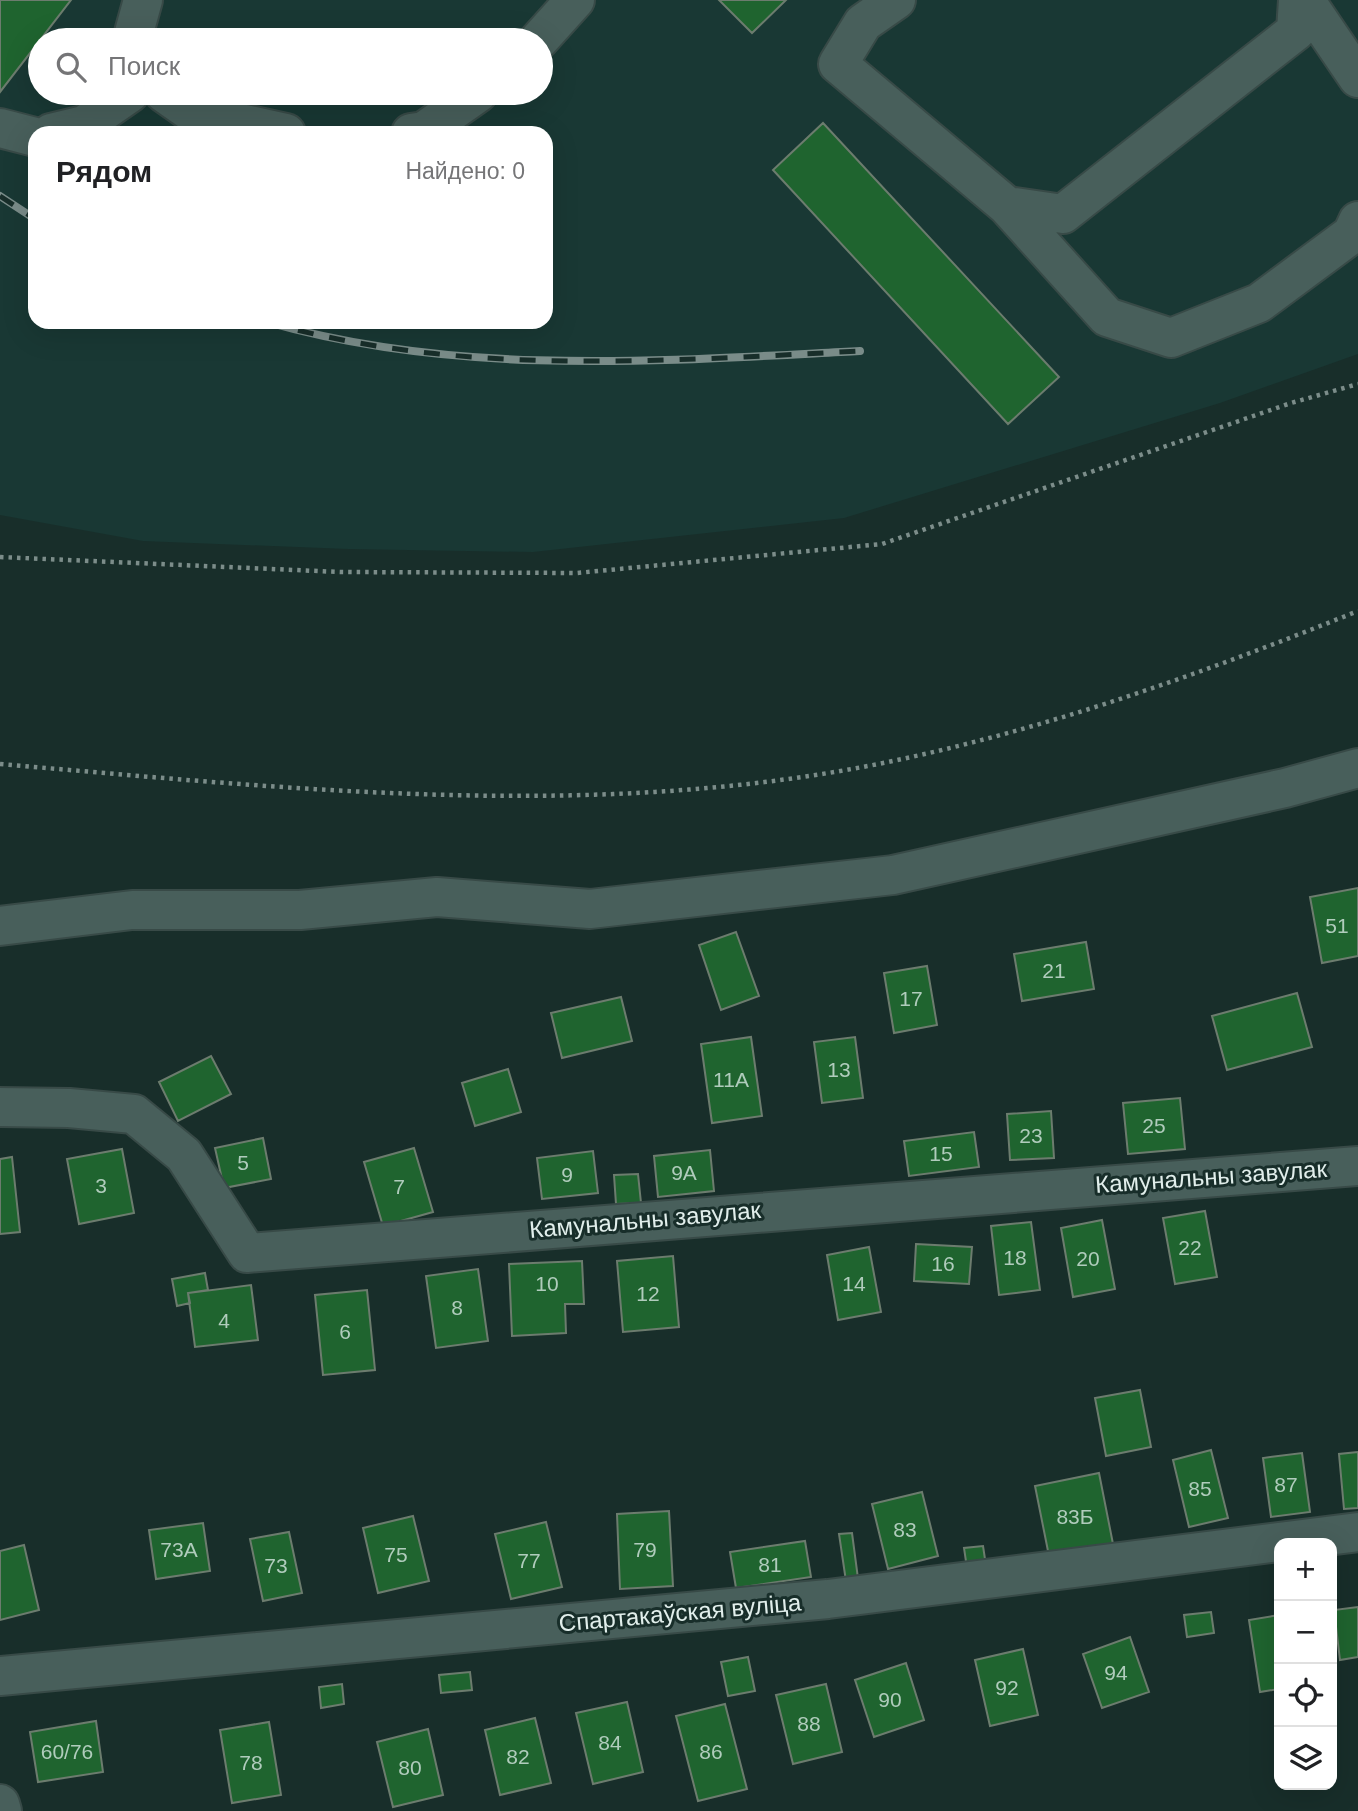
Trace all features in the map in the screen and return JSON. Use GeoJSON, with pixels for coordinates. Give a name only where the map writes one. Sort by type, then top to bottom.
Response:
{"type":"FeatureCollection","features":[{"type":"Feature","properties":{"kind":"street"},"geometry":{"type":"LineString","coordinates":[[135,28],[143,0]]}},
{"type":"Feature","properties":{"kind":"street"},"geometry":{"type":"LineString","coordinates":[[550,28],[575,0]]}},
{"type":"Feature","properties":{"kind":"street"},"geometry":{"type":"LineString","coordinates":[[896,0],[863,23],[838,64],[1007,206],[1107,317],[1171,338],[1259,303],[1352,234],[1358,221]]}},
{"type":"Feature","properties":{"kind":"street"},"geometry":{"type":"LineString","coordinates":[[1007,206],[1063,214],[1296,30],[1298,0]]}},
{"type":"Feature","properties":{"kind":"street"},"geometry":{"type":"LineString","coordinates":[[1305,0],[1358,78]]}},
{"type":"Feature","properties":{"kind":"street"},"geometry":{"type":"LineString","coordinates":[[80,126],[113,105]]}},
{"type":"Feature","properties":{"kind":"street"},"geometry":{"type":"LineString","coordinates":[[181,105],[191,112],[254,126]]}},
{"type":"Feature","properties":{"kind":"street"},"geometry":{"type":"LineString","coordinates":[[431,126],[461,105]]}},
{"type":"Feature","properties":{"kind":"street"},"geometry":{"type":"LineString","coordinates":[[0,128],[28,135]]}},
{"type":"Feature","properties":{"kind":"street"},"geometry":{"type":"LineString","coordinates":[[0,926],[132,910],[300,910],[437,897],[590,909],[894,875],[1285,788],[1358,768]]}},
{"type":"Feature","properties":{"kind":"street","name":"Камунальны завулак"},"geometry":{"type":"LineString","coordinates":[[0,1107],[134,1114],[184,1155],[247,1252],[1358,1166]]}},
{"type":"Feature","properties":{"kind":"street","name":"Спартакаўская вуліца"},"geometry":{"type":"LineString","coordinates":[[0,1676],[828,1599],[1358,1532]]}},
{"type":"Feature","properties":{"kind":"street"},"geometry":{"type":"LineString","coordinates":[[0,1804],[2,1811]]}},
{"type":"Feature","properties":{"kind":"path"},"geometry":{"type":"LineString","coordinates":[[0,557],[340,572],[578,573],[882,544],[1292,403],[1358,384]]}},
{"type":"Feature","properties":{"kind":"path"},"geometry":{"type":"LineString","coordinates":[[0,764],[400,793],[577,795],[700,788],[889,762],[1015,729],[1258,651],[1358,611]]}},
{"type":"Feature","properties":{"kind":"shaded area"},"geometry":{"type":"Polygon","coordinates":[[[0,0],[1358,0],[1358,354],[1220,403],[844,518],[533,552],[348,549],[143,541],[0,515],[0,0]]]}},
{"type":"Feature","properties":{"kind":"building"},"geometry":{"type":"Polygon","coordinates":[[[0,0],[71,0],[49,28],[28,28],[28,56],[0,92],[0,0]]]}},
{"type":"Feature","properties":{"kind":"building"},"geometry":{"type":"Polygon","coordinates":[[[719,0],[786,0],[752,33],[719,0]]]}},
{"type":"Feature","properties":{"kind":"building"},"geometry":{"type":"Polygon","coordinates":[[[823,123],[1059,377],[1008,424],[773,170],[823,123]]]}},
{"type":"Feature","properties":{"kind":"building"},"geometry":{"type":"Polygon","coordinates":[[[1358,888],[1358,956],[1322,963],[1310,897],[1358,888]]]}},
{"type":"Feature","properties":{"kind":"building"},"geometry":{"type":"Polygon","coordinates":[[[736,932],[759,996],[721,1010],[699,945],[736,932]]]}},
{"type":"Feature","properties":{"kind":"building"},"geometry":{"type":"Polygon","coordinates":[[[1086,942],[1094,989],[1022,1001],[1014,954],[1086,942]]]}},
{"type":"Feature","properties":{"kind":"building"},"geometry":{"type":"Polygon","coordinates":[[[927,966],[937,1025],[894,1033],[884,973],[927,966]]]}},
{"type":"Feature","properties":{"kind":"building"},"geometry":{"type":"Polygon","coordinates":[[[1297,993],[1312,1047],[1227,1070],[1212,1016],[1297,993]]]}},
{"type":"Feature","properties":{"kind":"building"},"geometry":{"type":"Polygon","coordinates":[[[621,997],[632,1041],[562,1058],[551,1013],[621,997]]]}},
{"type":"Feature","properties":{"kind":"building"},"geometry":{"type":"Polygon","coordinates":[[[751,1037],[762,1116],[712,1123],[701,1044],[751,1037]]]}},
{"type":"Feature","properties":{"kind":"building"},"geometry":{"type":"Polygon","coordinates":[[[855,1037],[863,1098],[822,1103],[814,1042],[855,1037]]]}},
{"type":"Feature","properties":{"kind":"building"},"geometry":{"type":"Polygon","coordinates":[[[211,1056],[231,1094],[178,1121],[159,1082],[211,1056]]]}},
{"type":"Feature","properties":{"kind":"building"},"geometry":{"type":"Polygon","coordinates":[[[508,1069],[521,1112],[475,1126],[462,1083],[508,1069]]]}},
{"type":"Feature","properties":{"kind":"building"},"geometry":{"type":"Polygon","coordinates":[[[1180,1098],[1185,1149],[1128,1154],[1123,1103],[1180,1098]]]}},
{"type":"Feature","properties":{"kind":"building"},"geometry":{"type":"Polygon","coordinates":[[[1051,1111],[1054,1158],[1010,1160],[1007,1114],[1051,1111]]]}},
{"type":"Feature","properties":{"kind":"building"},"geometry":{"type":"Polygon","coordinates":[[[974,1132],[979,1167],[909,1176],[904,1141],[974,1132]]]}},
{"type":"Feature","properties":{"kind":"building"},"geometry":{"type":"Polygon","coordinates":[[[263,1138],[271,1179],[224,1188],[215,1148],[263,1138]]]}},
{"type":"Feature","properties":{"kind":"building"},"geometry":{"type":"Polygon","coordinates":[[[414,1148],[433,1212],[383,1226],[364,1162],[414,1148]]]}},
{"type":"Feature","properties":{"kind":"building"},"geometry":{"type":"Polygon","coordinates":[[[122,1149],[134,1213],[79,1224],[67,1159],[122,1149]]]}},
{"type":"Feature","properties":{"kind":"building"},"geometry":{"type":"Polygon","coordinates":[[[710,1150],[714,1191],[658,1197],[654,1156],[710,1150]]]}},
{"type":"Feature","properties":{"kind":"building"},"geometry":{"type":"Polygon","coordinates":[[[593,1151],[598,1193],[542,1199],[537,1158],[593,1151]]]}},
{"type":"Feature","properties":{"kind":"building"},"geometry":{"type":"Polygon","coordinates":[[[12,1157],[20,1232],[0,1234],[0,1159],[12,1157]]]}},
{"type":"Feature","properties":{"kind":"building"},"geometry":{"type":"Polygon","coordinates":[[[638,1174],[641,1203],[616,1204],[614,1175],[638,1174]]]}},
{"type":"Feature","properties":{"kind":"building"},"geometry":{"type":"Polygon","coordinates":[[[1205,1211],[1217,1277],[1175,1284],[1163,1218],[1205,1211]]]}},
{"type":"Feature","properties":{"kind":"building"},"geometry":{"type":"Polygon","coordinates":[[[1102,1220],[1115,1289],[1073,1297],[1061,1228],[1102,1220]]]}},
{"type":"Feature","properties":{"kind":"building"},"geometry":{"type":"Polygon","coordinates":[[[1031,1222],[1040,1290],[999,1295],[991,1226],[1031,1222]]]}},
{"type":"Feature","properties":{"kind":"building"},"geometry":{"type":"Polygon","coordinates":[[[916,1244],[972,1247],[969,1284],[914,1281],[916,1244]]]}},
{"type":"Feature","properties":{"kind":"building"},"geometry":{"type":"Polygon","coordinates":[[[869,1247],[881,1312],[838,1320],[827,1255],[869,1247]]]}},
{"type":"Feature","properties":{"kind":"building"},"geometry":{"type":"Polygon","coordinates":[[[673,1256],[679,1327],[623,1332],[617,1261],[673,1256]]]}},
{"type":"Feature","properties":{"kind":"building"},"geometry":{"type":"Polygon","coordinates":[[[582,1261],[584,1304],[565,1304],[566,1333],[512,1336],[509,1264],[582,1261]]]}},
{"type":"Feature","properties":{"kind":"building"},"geometry":{"type":"Polygon","coordinates":[[[478,1269],[488,1341],[436,1348],[426,1276],[478,1269]]]}},
{"type":"Feature","properties":{"kind":"building"},"geometry":{"type":"Polygon","coordinates":[[[205,1273],[208,1290],[188,1293],[190,1303],[177,1306],[172,1279],[205,1273]]]}},
{"type":"Feature","properties":{"kind":"building"},"geometry":{"type":"Polygon","coordinates":[[[251,1285],[258,1340],[195,1347],[188,1293],[251,1285]]]}},
{"type":"Feature","properties":{"kind":"building"},"geometry":{"type":"Polygon","coordinates":[[[367,1290],[375,1370],[323,1375],[315,1295],[367,1290]]]}},
{"type":"Feature","properties":{"kind":"building"},"geometry":{"type":"Polygon","coordinates":[[[1140,1390],[1151,1447],[1106,1456],[1095,1398],[1140,1390]]]}},
{"type":"Feature","properties":{"kind":"building"},"geometry":{"type":"Polygon","coordinates":[[[1211,1450],[1228,1518],[1189,1527],[1173,1460],[1211,1450]]]}},
{"type":"Feature","properties":{"kind":"building"},"geometry":{"type":"Polygon","coordinates":[[[1358,1452],[1358,1508],[1344,1509],[1339,1454],[1358,1452]]]}},
{"type":"Feature","properties":{"kind":"building"},"geometry":{"type":"Polygon","coordinates":[[[1302,1453],[1310,1512],[1271,1517],[1263,1458],[1302,1453]]]}},
{"type":"Feature","properties":{"kind":"building"},"geometry":{"type":"Polygon","coordinates":[[[1099,1473],[1114,1549],[1050,1561],[1035,1486],[1099,1473]]]}},
{"type":"Feature","properties":{"kind":"building"},"geometry":{"type":"Polygon","coordinates":[[[922,1492],[938,1556],[888,1569],[872,1504],[922,1492]]]}},
{"type":"Feature","properties":{"kind":"building"},"geometry":{"type":"Polygon","coordinates":[[[669,1511],[673,1586],[620,1589],[617,1514],[669,1511]]]}},
{"type":"Feature","properties":{"kind":"building"},"geometry":{"type":"Polygon","coordinates":[[[413,1516],[429,1581],[378,1593],[363,1528],[413,1516]]]}},
{"type":"Feature","properties":{"kind":"building"},"geometry":{"type":"Polygon","coordinates":[[[546,1522],[562,1587],[511,1599],[495,1534],[546,1522]]]}},
{"type":"Feature","properties":{"kind":"building"},"geometry":{"type":"Polygon","coordinates":[[[203,1523],[210,1571],[156,1579],[149,1530],[203,1523]]]}},
{"type":"Feature","properties":{"kind":"building"},"geometry":{"type":"Polygon","coordinates":[[[289,1532],[302,1593],[263,1601],[250,1539],[289,1532]]]}},
{"type":"Feature","properties":{"kind":"building"},"geometry":{"type":"Polygon","coordinates":[[[852,1533],[859,1586],[847,1588],[839,1534],[852,1533]]]}},
{"type":"Feature","properties":{"kind":"building"},"geometry":{"type":"Polygon","coordinates":[[[805,1541],[811,1577],[736,1588],[730,1552],[805,1541]]]}},
{"type":"Feature","properties":{"kind":"building"},"geometry":{"type":"Polygon","coordinates":[[[24,1545],[39,1610],[0,1620],[0,1551],[24,1545]]]}},
{"type":"Feature","properties":{"kind":"building"},"geometry":{"type":"Polygon","coordinates":[[[983,1546],[987,1572],[968,1575],[964,1548],[983,1546]]]}},
{"type":"Feature","properties":{"kind":"building"},"geometry":{"type":"Polygon","coordinates":[[[1358,1607],[1358,1657],[1340,1660],[1337,1610],[1358,1607]]]}},
{"type":"Feature","properties":{"kind":"building"},"geometry":{"type":"Polygon","coordinates":[[[1211,1612],[1214,1633],[1187,1637],[1184,1615],[1211,1612]]]}},
{"type":"Feature","properties":{"kind":"building"},"geometry":{"type":"Polygon","coordinates":[[[1274,1616],[1274,1690],[1260,1692],[1249,1620],[1274,1616]]]}},
{"type":"Feature","properties":{"kind":"building"},"geometry":{"type":"Polygon","coordinates":[[[1130,1637],[1149,1692],[1102,1708],[1083,1654],[1130,1637]]]}},
{"type":"Feature","properties":{"kind":"building"},"geometry":{"type":"Polygon","coordinates":[[[1023,1649],[1038,1715],[990,1726],[975,1660],[1023,1649]]]}},
{"type":"Feature","properties":{"kind":"building"},"geometry":{"type":"Polygon","coordinates":[[[748,1657],[755,1691],[728,1696],[721,1662],[748,1657]]]}},
{"type":"Feature","properties":{"kind":"building"},"geometry":{"type":"Polygon","coordinates":[[[906,1663],[924,1720],[874,1737],[855,1680],[906,1663]]]}},
{"type":"Feature","properties":{"kind":"building"},"geometry":{"type":"Polygon","coordinates":[[[470,1672],[472,1690],[441,1693],[439,1675],[470,1672]]]}},
{"type":"Feature","properties":{"kind":"building"},"geometry":{"type":"Polygon","coordinates":[[[342,1684],[344,1704],[321,1708],[319,1687],[342,1684]]]}},
{"type":"Feature","properties":{"kind":"building"},"geometry":{"type":"Polygon","coordinates":[[[826,1684],[842,1752],[793,1764],[776,1695],[826,1684]]]}},
{"type":"Feature","properties":{"kind":"building"},"geometry":{"type":"Polygon","coordinates":[[[627,1702],[643,1772],[593,1784],[576,1713],[627,1702]]]}},
{"type":"Feature","properties":{"kind":"building"},"geometry":{"type":"Polygon","coordinates":[[[725,1704],[747,1789],[698,1801],[676,1716],[725,1704]]]}},
{"type":"Feature","properties":{"kind":"building"},"geometry":{"type":"Polygon","coordinates":[[[535,1718],[551,1783],[500,1795],[485,1730],[535,1718]]]}},
{"type":"Feature","properties":{"kind":"building"},"geometry":{"type":"Polygon","coordinates":[[[96,1721],[103,1772],[38,1782],[30,1732],[96,1721]]]}},
{"type":"Feature","properties":{"kind":"building"},"geometry":{"type":"Polygon","coordinates":[[[269,1722],[281,1795],[232,1803],[220,1730],[269,1722]]]}},
{"type":"Feature","properties":{"kind":"building"},"geometry":{"type":"Polygon","coordinates":[[[428,1729],[443,1795],[393,1807],[377,1742],[428,1729]]]}},
{"type":"Feature","properties":{"kind":"railway"},"geometry":{"type":"LineString","coordinates":[[0,196],[28,214]]}},
{"type":"Feature","properties":{"kind":"railway"},"geometry":{"type":"LineString","coordinates":[[297,329],[413,351],[561,361],[636,361],[860,351]]}}]}
